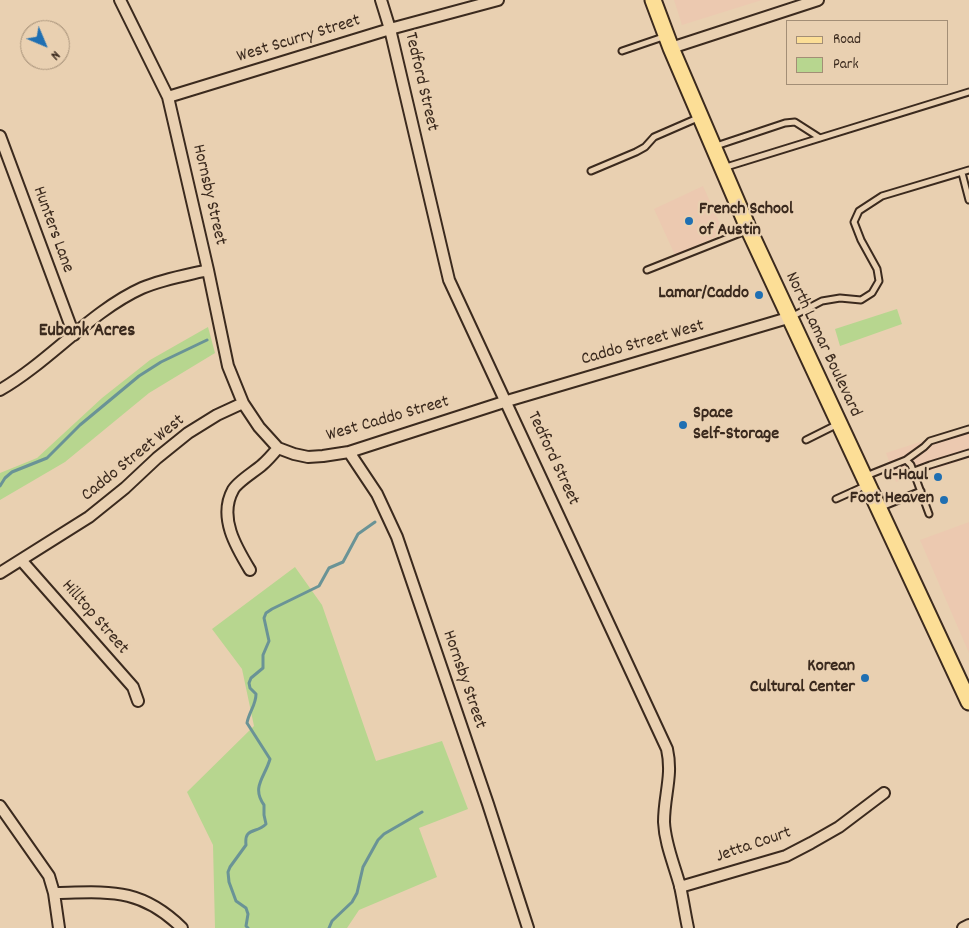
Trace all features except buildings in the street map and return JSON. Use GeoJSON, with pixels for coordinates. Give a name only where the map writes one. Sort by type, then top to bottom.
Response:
{"type":"FeatureCollection","features":[{"type":"Feature","properties":{"kind":"main road","name":"North Lamar Boulevard"},"geometry":{"type":"LineString","coordinates":[[653,0],[713,147],[788,318],[969,702]]}},
{"type":"Feature","properties":{"kind":"street","name":"Hornsby Street"},"geometry":{"type":"LineString","coordinates":[[120,0],[168,97],[228,366],[243,403]]}},
{"type":"Feature","properties":{"kind":"street","name":"Tedford Street"},"geometry":{"type":"LineString","coordinates":[[381,0],[390,29],[449,280],[667,748],[670,777],[665,803],[666,840],[680,887],[688,928]]}},
{"type":"Feature","properties":{"kind":"street","name":"West Scurry Street"},"geometry":{"type":"LineString","coordinates":[[168,97],[390,29],[498,0]]}},
{"type":"Feature","properties":{"kind":"street"},"geometry":{"type":"LineString","coordinates":[[669,42],[818,0]]}},
{"type":"Feature","properties":{"kind":"street","name":"Hunters Lane"},"geometry":{"type":"LineString","coordinates":[[0,136],[74,335]]}},
{"type":"Feature","properties":{"kind":"street"},"geometry":{"type":"LineString","coordinates":[[0,390],[44,359],[116,303],[142,288],[208,270]]}},
{"type":"Feature","properties":{"kind":"street","name":"Caddo Street West"},"geometry":{"type":"LineString","coordinates":[[507,401],[788,318]]}},
{"type":"Feature","properties":{"kind":"street","name":"West Caddo Street"},"geometry":{"type":"LineString","coordinates":[[278,448],[308,457],[349,452],[507,401]]}},
{"type":"Feature","properties":{"kind":"street"},"geometry":{"type":"LineString","coordinates":[[243,403],[264,433],[278,448],[264,464],[233,490],[226,511],[229,529],[240,554],[250,570]]}},
{"type":"Feature","properties":{"kind":"street","name":"Caddo Street West"},"geometry":{"type":"LineString","coordinates":[[0,573],[89,517],[188,433],[217,415],[243,403]]}},
{"type":"Feature","properties":{"kind":"street","name":"Hornsby Street"},"geometry":{"type":"LineString","coordinates":[[349,452],[377,494],[397,537],[528,928]]}},
{"type":"Feature","properties":{"kind":"street","name":"Hilltop Street"},"geometry":{"type":"LineString","coordinates":[[21,560],[133,687],[138,701]]}},
{"type":"Feature","properties":{"kind":"street","name":"Jetta Court"},"geometry":{"type":"LineString","coordinates":[[680,887],[786,856],[839,827],[884,792]]}},
{"type":"Feature","properties":{"kind":"street"},"geometry":{"type":"LineString","coordinates":[[0,806],[49,876],[54,893],[59,928]]}},
{"type":"Feature","properties":{"kind":"street"},"geometry":{"type":"LineString","coordinates":[[54,893],[119,893],[142,900],[161,910],[182,928]]}},
{"type":"Feature","properties":{"kind":"street"},"geometry":{"type":"LineString","coordinates":[[963,928],[969,925]]}},
{"type":"Feature","properties":{"kind":"lane"},"geometry":{"type":"LineString","coordinates":[[622,51],[669,42]]}},
{"type":"Feature","properties":{"kind":"lane"},"geometry":{"type":"LineString","coordinates":[[722,168],[969,92]]}},
{"type":"Feature","properties":{"kind":"lane"},"geometry":{"type":"LineString","coordinates":[[591,171],[636,152],[645,147],[654,137],[700,116]]}},
{"type":"Feature","properties":{"kind":"lane"},"geometry":{"type":"LineString","coordinates":[[713,147],[786,123],[795,122],[820,138]]}},
{"type":"Feature","properties":{"kind":"lane"},"geometry":{"type":"LineString","coordinates":[[788,318],[822,301],[840,298],[861,300],[872,293],[878,280],[877,269],[861,240],[854,222],[859,211],[882,196],[969,170]]}},
{"type":"Feature","properties":{"kind":"lane"},"geometry":{"type":"LineString","coordinates":[[962,173],[969,200]]}},
{"type":"Feature","properties":{"kind":"lane"},"geometry":{"type":"LineString","coordinates":[[647,270],[749,230]]}},
{"type":"Feature","properties":{"kind":"lane"},"geometry":{"type":"LineString","coordinates":[[806,440],[838,424]]}},
{"type":"Feature","properties":{"kind":"lane"},"geometry":{"type":"LineString","coordinates":[[836,500],[865,481],[906,460],[930,441],[969,429]]}},
{"type":"Feature","properties":{"kind":"lane"},"geometry":{"type":"LineString","coordinates":[[914,471],[969,453]]}},
{"type":"Feature","properties":{"kind":"lane"},"geometry":{"type":"LineString","coordinates":[[906,460],[914,471],[929,514]]}},
{"type":"Feature","properties":{"kind":"lane"},"geometry":{"type":"LineString","coordinates":[[878,508],[921,491]]}},
{"type":"Feature","properties":{"kind":"shaded area"},"geometry":{"type":"Polygon","coordinates":[[[674,0],[762,0],[682,25],[674,0]]]}},
{"type":"Feature","properties":{"kind":"shaded area","name":"French School of Austin"},"geometry":{"type":"Polygon","coordinates":[[[703,186],[724,233],[675,255],[654,209],[703,186]]]}},
{"type":"Feature","properties":{"kind":"shaded area"},"geometry":{"type":"Polygon","coordinates":[[[969,426],[969,458],[896,482],[886,453],[969,426]]]}},
{"type":"Feature","properties":{"kind":"shaded area"},"geometry":{"type":"Polygon","coordinates":[[[969,522],[969,653],[920,540],[969,522]]]}},
{"type":"Feature","properties":{"kind":"green space"},"geometry":{"type":"Polygon","coordinates":[[[897,309],[902,324],[840,346],[835,329],[897,309]]]}},
{"type":"Feature","properties":{"kind":"green space"},"geometry":{"type":"Polygon","coordinates":[[[208,327],[215,353],[149,393],[65,462],[0,500],[0,473],[37,458],[102,398],[150,360],[208,327]]]}},
{"type":"Feature","properties":{"kind":"green space"},"geometry":{"type":"Polygon","coordinates":[[[295,567],[322,605],[376,761],[442,741],[468,809],[419,828],[437,877],[359,910],[347,928],[215,928],[213,845],[187,792],[254,726],[242,669],[212,629],[295,567]]]}},
{"type":"Feature","properties":{"kind":"waterway"},"geometry":{"type":"LineString","coordinates":[[0,486],[12,472],[47,458],[80,425],[139,376],[161,362],[207,340]]}},
{"type":"Feature","properties":{"kind":"waterway"},"geometry":{"type":"LineString","coordinates":[[248,928],[246,926],[248,914],[246,908],[236,901],[229,882],[228,872],[246,845],[249,833],[266,824],[264,805],[260,799],[259,787],[270,759],[247,723],[256,694],[250,688],[249,683],[251,678],[263,668],[263,655],[269,641],[264,618],[266,613],[272,609],[319,586],[329,568],[343,562],[358,534],[375,522]]}},
{"type":"Feature","properties":{"kind":"waterway"},"geometry":{"type":"LineString","coordinates":[[329,928],[332,921],[352,902],[357,893],[363,867],[378,840],[384,834],[422,812]]}},
{"type":"Feature","properties":{"kind":"place","name":"French School of Austin"},"geometry":{"type":"Point","coordinates":[689,221]}},
{"type":"Feature","properties":{"kind":"place","name":"Lamar/Caddo"},"geometry":{"type":"Point","coordinates":[759,295]}},
{"type":"Feature","properties":{"kind":"place","name":"Space Self-Storage"},"geometry":{"type":"Point","coordinates":[683,425]}},
{"type":"Feature","properties":{"kind":"place","name":"U-Haul"},"geometry":{"type":"Point","coordinates":[938,477]}},
{"type":"Feature","properties":{"kind":"place","name":"Foot Heaven"},"geometry":{"type":"Point","coordinates":[944,500]}},
{"type":"Feature","properties":{"kind":"place","name":"Korean Cultural Center"},"geometry":{"type":"Point","coordinates":[865,678]}},
{"type":"Feature","properties":{"kind":"district","name":"Eubank Acres"},"geometry":{"type":"Point","coordinates":[87,332]}}]}
